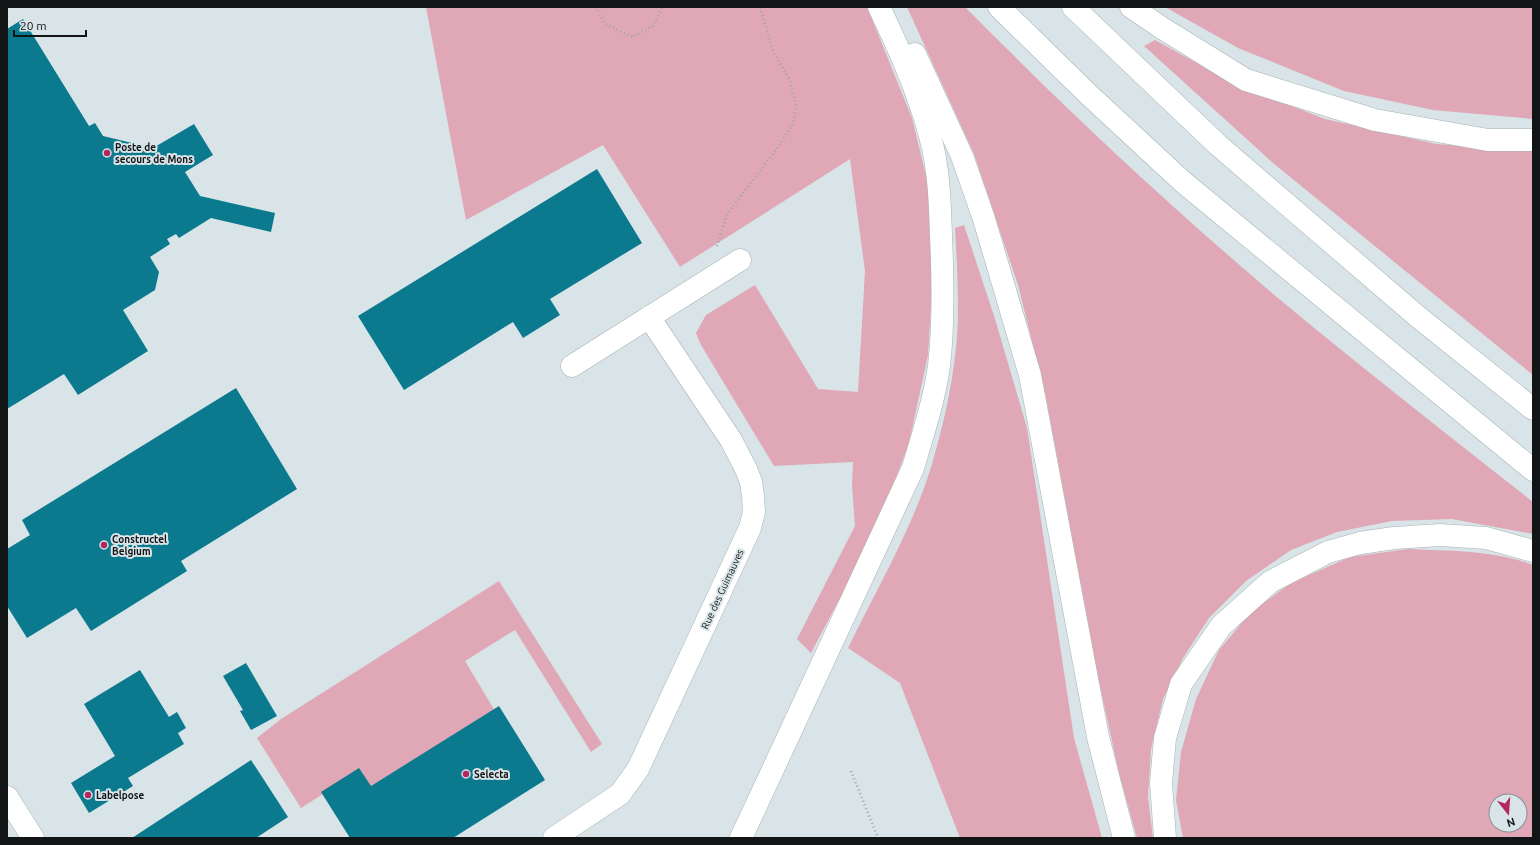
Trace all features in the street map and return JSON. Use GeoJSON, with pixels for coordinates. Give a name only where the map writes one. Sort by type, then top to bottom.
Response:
{"type":"FeatureCollection","features":[{"type":"Feature","properties":{"kind":"main road"},"geometry":{"type":"LineString","coordinates":[[741,838],[913,468],[930,415],[939,366],[942,326],[941,216],[931,138],[920,101],[879,7]]}},
{"type":"Feature","properties":{"kind":"main road"},"geometry":{"type":"LineString","coordinates":[[891,7],[937,99],[962,156],[984,219],[1030,375],[1096,730],[1124,838]]}},
{"type":"Feature","properties":{"kind":"main road"},"geometry":{"type":"LineString","coordinates":[[999,7],[1088,94],[1183,182],[1533,470]]}},
{"type":"Feature","properties":{"kind":"main road"},"geometry":{"type":"LineString","coordinates":[[1073,7],[1218,145],[1417,316],[1533,409]]}},
{"type":"Feature","properties":{"kind":"main road"},"geometry":{"type":"LineString","coordinates":[[1131,7],[1246,80],[1375,120],[1488,140],[1533,140]]}},
{"type":"Feature","properties":{"kind":"main road"},"geometry":{"type":"LineString","coordinates":[[572,366],[740,260]]}},
{"type":"Feature","properties":{"kind":"main road","name":"Rue des Guimauves"},"geometry":{"type":"LineString","coordinates":[[554,838],[620,794],[638,769],[750,528],[754,512],[751,482],[734,446],[649,317]]}},
{"type":"Feature","properties":{"kind":"main road"},"geometry":{"type":"LineString","coordinates":[[1165,838],[1161,782],[1165,738],[1181,684],[1221,626],[1270,582],[1328,552],[1360,543],[1394,538],[1440,536],[1486,538],[1533,551]]}},
{"type":"Feature","properties":{"kind":"main road"},"geometry":{"type":"LineString","coordinates":[[7,797],[33,838]]}},
{"type":"Feature","properties":{"kind":"path"},"geometry":{"type":"LineString","coordinates":[[596,7],[605,24],[633,37],[652,26],[662,7]]}},
{"type":"Feature","properties":{"kind":"path"},"geometry":{"type":"LineString","coordinates":[[719,274],[712,260],[728,214],[776,150],[793,124],[796,106],[790,81],[773,51],[760,7]]}},
{"type":"Feature","properties":{"kind":"path"},"geometry":{"type":"LineString","coordinates":[[852,771],[878,838]]}},
{"type":"Feature","properties":{"kind":"shaded area"},"geometry":{"type":"Polygon","coordinates":[[[426,7],[867,7],[912,118],[928,184],[934,258],[928,355],[909,443],[878,526],[811,653],[797,639],[855,526],[852,485],[853,462],[774,466],[701,345],[696,333],[706,315],[755,285],[818,389],[858,392],[865,271],[850,159],[680,267],[603,145],[466,220],[426,7]]]}},
{"type":"Feature","properties":{"kind":"shaded area"},"geometry":{"type":"Polygon","coordinates":[[[907,7],[965,7],[1118,156],[1237,263],[1341,350],[1533,502],[1533,534],[1452,519],[1392,521],[1337,532],[1291,550],[1246,581],[1209,618],[1183,658],[1163,699],[1151,749],[1148,797],[1153,838],[1137,838],[1119,773],[1096,668],[1046,397],[1018,285],[974,154],[907,7]]]}},
{"type":"Feature","properties":{"kind":"shaded area"},"geometry":{"type":"Polygon","coordinates":[[[1165,7],[1533,7],[1533,119],[1433,110],[1344,91],[1238,48],[1165,7]]]}},
{"type":"Feature","properties":{"kind":"shaded area"},"geometry":{"type":"Polygon","coordinates":[[[1155,40],[1233,83],[1325,119],[1436,144],[1533,151],[1533,375],[1273,163],[1144,46],[1155,40]]]}},
{"type":"Feature","properties":{"kind":"shaded area"},"geometry":{"type":"Polygon","coordinates":[[[964,225],[995,319],[1027,428],[1074,738],[1102,838],[960,838],[900,683],[848,648],[905,535],[924,488],[936,450],[950,392],[956,348],[958,303],[955,228],[964,225]]]}},
{"type":"Feature","properties":{"kind":"shaded area"},"geometry":{"type":"Polygon","coordinates":[[[1408,549],[1471,552],[1503,556],[1533,565],[1533,838],[1183,838],[1176,800],[1181,752],[1196,699],[1219,650],[1250,613],[1291,583],[1350,557],[1408,549]]]}},
{"type":"Feature","properties":{"kind":"shaded area"},"geometry":{"type":"Polygon","coordinates":[[[499,581],[602,744],[591,752],[515,630],[465,661],[495,711],[366,789],[356,773],[301,808],[257,738],[281,719],[499,581]]]}},
{"type":"Feature","properties":{"kind":"building"},"geometry":{"type":"Polygon","coordinates":[[[23,19],[89,126],[95,123],[103,136],[153,148],[194,124],[213,155],[185,172],[200,196],[275,213],[271,232],[211,218],[179,238],[176,234],[167,239],[170,244],[150,257],[159,272],[155,290],[123,310],[148,351],[78,395],[64,374],[7,409],[7,29],[23,19]]]}},
{"type":"Feature","properties":{"kind":"building"},"geometry":{"type":"Polygon","coordinates":[[[597,169],[642,243],[550,299],[560,315],[523,338],[513,322],[404,390],[358,316],[597,169]]]}},
{"type":"Feature","properties":{"kind":"building"},"geometry":{"type":"Polygon","coordinates":[[[236,388],[297,489],[181,561],[187,571],[91,631],[76,608],[27,638],[7,606],[7,549],[30,535],[22,520],[236,388]]]}},
{"type":"Feature","properties":{"kind":"building"},"geometry":{"type":"Polygon","coordinates":[[[246,663],[277,716],[251,730],[240,711],[243,710],[223,676],[246,663]]]}},
{"type":"Feature","properties":{"kind":"building"},"geometry":{"type":"Polygon","coordinates":[[[140,670],[169,717],[177,712],[186,728],[178,733],[184,744],[128,778],[133,786],[89,813],[71,783],[115,756],[84,704],[140,670]]]}},
{"type":"Feature","properties":{"kind":"building","name":"Selecta"},"geometry":{"type":"Polygon","coordinates":[[[499,706],[545,780],[453,838],[350,838],[321,792],[359,768],[371,786],[499,706]]]}},
{"type":"Feature","properties":{"kind":"building"},"geometry":{"type":"Polygon","coordinates":[[[251,760],[288,817],[256,838],[132,838],[251,760]]]}},
{"type":"Feature","properties":{"kind":"place","name":"Poste de secours de Mons"},"geometry":{"type":"Point","coordinates":[107,153]}},
{"type":"Feature","properties":{"kind":"place","name":"Constructel Belgium"},"geometry":{"type":"Point","coordinates":[104,545]}},
{"type":"Feature","properties":{"kind":"place","name":"Selecta"},"geometry":{"type":"Point","coordinates":[466,774]}},
{"type":"Feature","properties":{"kind":"place","name":"Labelpose"},"geometry":{"type":"Point","coordinates":[88,795]}}]}
